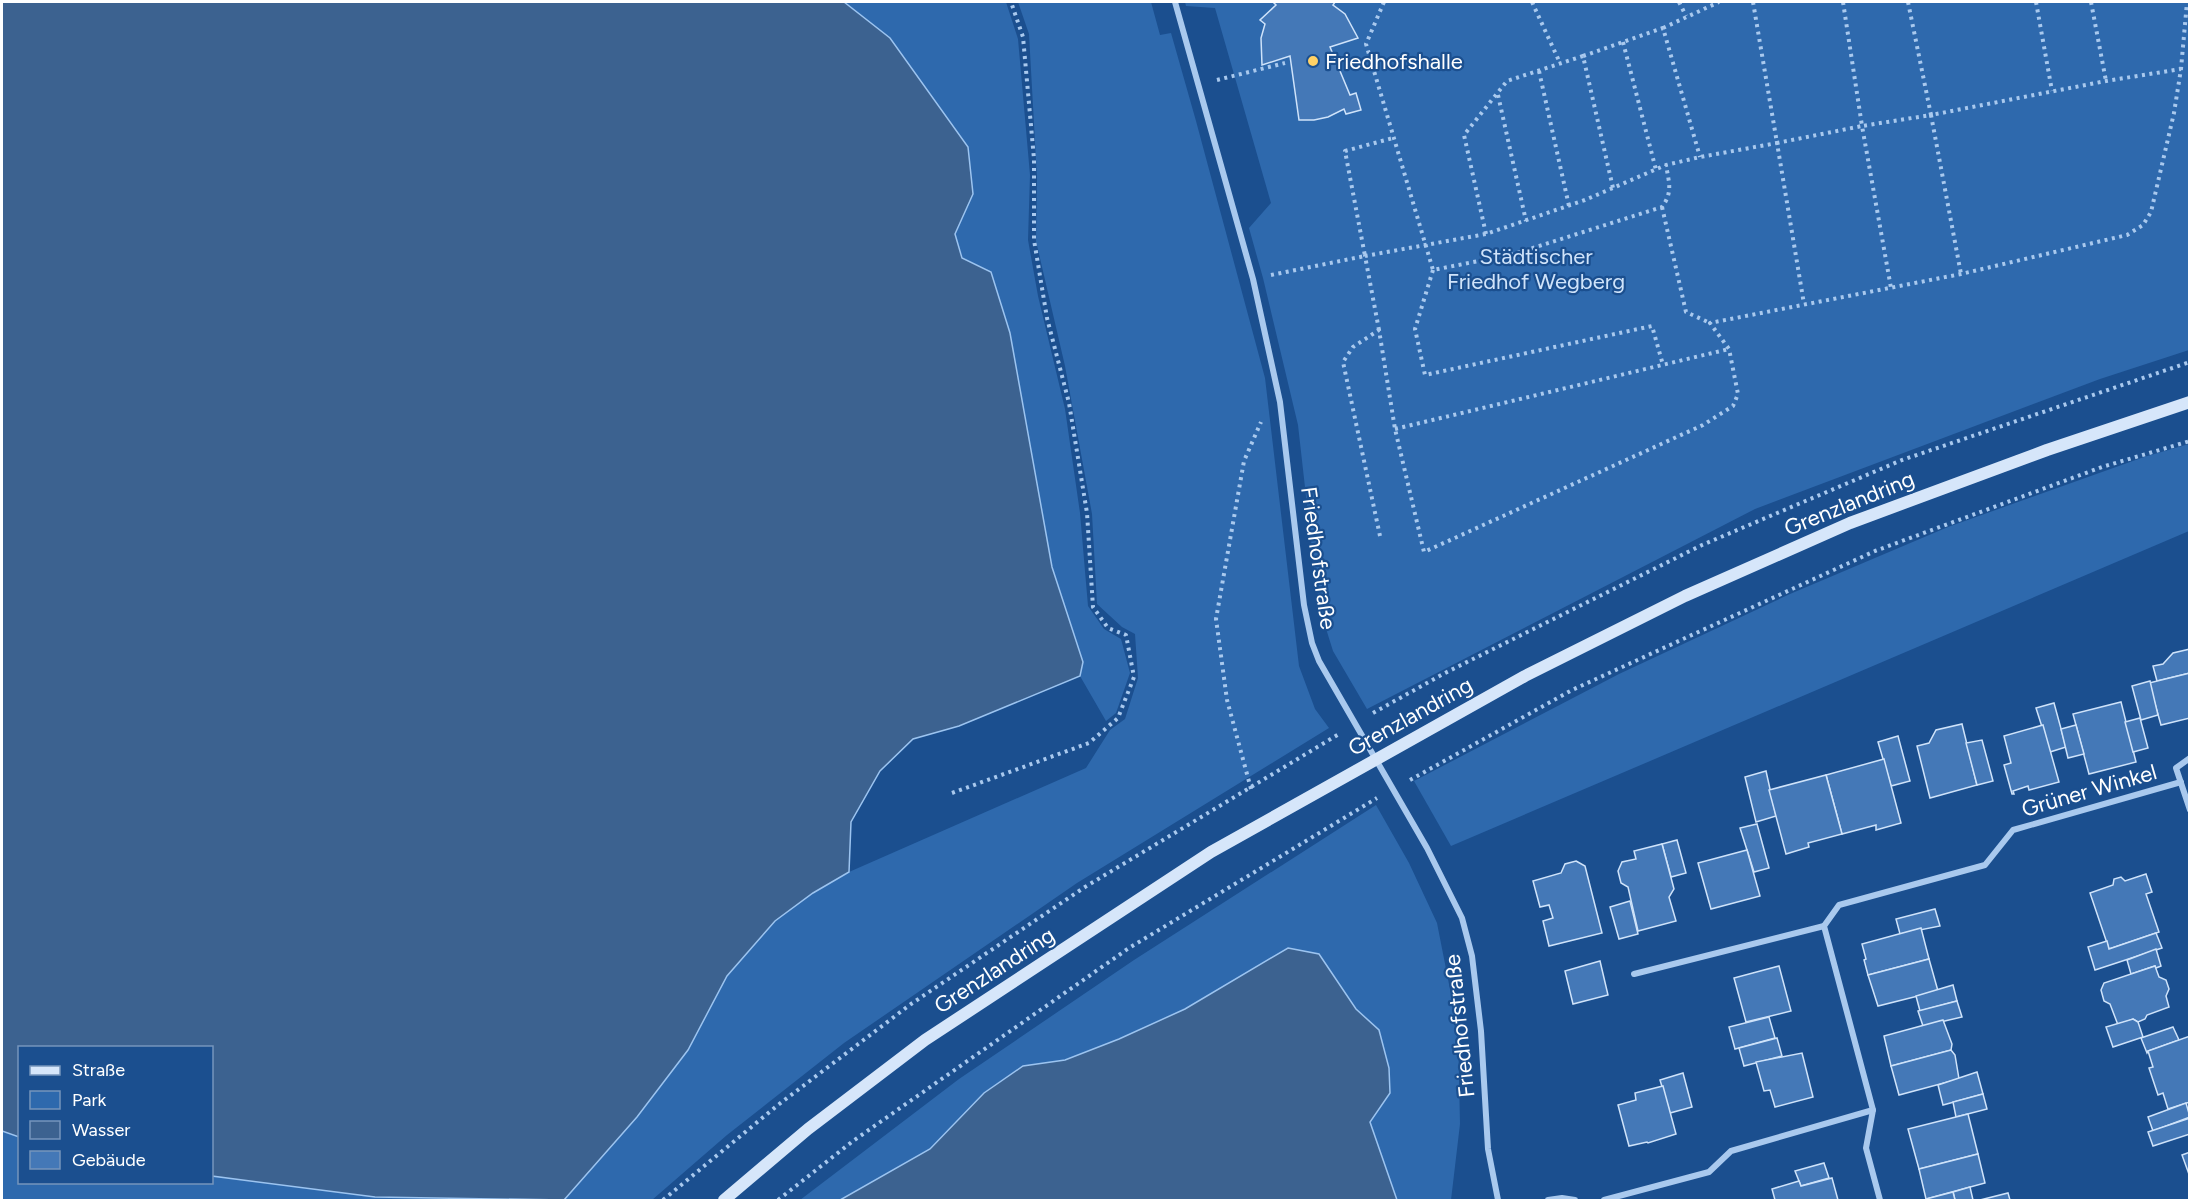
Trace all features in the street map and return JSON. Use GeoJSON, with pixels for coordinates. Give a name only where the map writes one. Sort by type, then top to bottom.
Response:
{"type":"FeatureCollection","features":[{"type":"Feature","properties":{"kind":"main road","name":"Grenzlandring"},"geometry":{"type":"LineString","coordinates":[[724,1200],[808,1129],[925,1040],[1211,852],[1525,676],[1685,596],[1850,522],[2047,450],[2190,402]]}},
{"type":"Feature","properties":{"kind":"street","name":"Friedhofstraße"},"geometry":{"type":"LineString","coordinates":[[1175,2],[1253,279],[1280,402],[1304,605],[1312,643],[1319,661],[1427,848],[1462,918],[1472,956],[1481,1031],[1488,1149],[1498,1200]]}},
{"type":"Feature","properties":{"kind":"street","name":"Grüner Winkel"},"geometry":{"type":"LineString","coordinates":[[2190,758],[2176,768],[2190,810]]}},
{"type":"Feature","properties":{"kind":"street","name":"Grüner Winkel"},"geometry":{"type":"LineString","coordinates":[[1824,926],[1839,905],[1985,865],[2013,830],[2181,782]]}},
{"type":"Feature","properties":{"kind":"street"},"geometry":{"type":"LineString","coordinates":[[1634,974],[1824,926],[1873,1110],[1866,1148],[1881,1200]]}},
{"type":"Feature","properties":{"kind":"street"},"geometry":{"type":"LineString","coordinates":[[1604,1200],[1709,1172],[1731,1150],[1873,1110]]}},
{"type":"Feature","properties":{"kind":"street"},"geometry":{"type":"LineString","coordinates":[[1548,1200],[1562,1198],[1575,1200]]}},
{"type":"Feature","properties":{"kind":"path"},"geometry":{"type":"LineString","coordinates":[[952,793],[1089,743],[1118,718],[1134,677],[1126,635],[1108,628],[1093,607],[1086,513],[1071,414],[1047,318],[1034,240],[1034,159],[1023,37],[1011,2]]}},
{"type":"Feature","properties":{"kind":"path"},"geometry":{"type":"LineString","coordinates":[[1384,2],[1366,44],[1433,270],[1415,329],[1425,375],[1652,327],[1663,365]]}},
{"type":"Feature","properties":{"kind":"path"},"geometry":{"type":"LineString","coordinates":[[1532,2],[1560,63]]}},
{"type":"Feature","properties":{"kind":"path"},"geometry":{"type":"LineString","coordinates":[[1679,2],[1686,16]]}},
{"type":"Feature","properties":{"kind":"path"},"geometry":{"type":"LineString","coordinates":[[1486,234],[1464,135],[1508,81],[1664,28],[1719,2]]}},
{"type":"Feature","properties":{"kind":"path"},"geometry":{"type":"LineString","coordinates":[[1753,2],[1804,304]]}},
{"type":"Feature","properties":{"kind":"path"},"geometry":{"type":"LineString","coordinates":[[1843,2],[1891,288]]}},
{"type":"Feature","properties":{"kind":"path"},"geometry":{"type":"LineString","coordinates":[[1908,2],[1961,274]]}},
{"type":"Feature","properties":{"kind":"path"},"geometry":{"type":"LineString","coordinates":[[2036,2],[2052,91]]}},
{"type":"Feature","properties":{"kind":"path"},"geometry":{"type":"LineString","coordinates":[[2091,2],[2106,81]]}},
{"type":"Feature","properties":{"kind":"path"},"geometry":{"type":"LineString","coordinates":[[1710,323],[1961,274],[2127,236],[2143,225],[2151,212],[2174,113],[2181,69],[2187,2]]}},
{"type":"Feature","properties":{"kind":"path"},"geometry":{"type":"LineString","coordinates":[[1664,28],[1700,157]]}},
{"type":"Feature","properties":{"kind":"path"},"geometry":{"type":"LineString","coordinates":[[1623,42],[1656,170]]}},
{"type":"Feature","properties":{"kind":"path"},"geometry":{"type":"LineString","coordinates":[[1583,56],[1613,188]]}},
{"type":"Feature","properties":{"kind":"path"},"geometry":{"type":"LineString","coordinates":[[1198,85],[1285,63]]}},
{"type":"Feature","properties":{"kind":"path"},"geometry":{"type":"LineString","coordinates":[[1253,279],[1486,234],[1569,206],[1666,165],[1700,157],[2181,69]]}},
{"type":"Feature","properties":{"kind":"path"},"geometry":{"type":"LineString","coordinates":[[1539,71],[1569,206]]}},
{"type":"Feature","properties":{"kind":"path"},"geometry":{"type":"LineString","coordinates":[[1498,94],[1526,221]]}},
{"type":"Feature","properties":{"kind":"path"},"geometry":{"type":"LineString","coordinates":[[1394,138],[1345,151],[1395,429],[1424,552],[1703,425],[1733,406],[1738,394],[1729,349],[1710,323],[1686,312],[1662,207]]}},
{"type":"Feature","properties":{"kind":"path"},"geometry":{"type":"LineString","coordinates":[[1433,270],[1514,254],[1662,207],[1670,191],[1666,165]]}},
{"type":"Feature","properties":{"kind":"path"},"geometry":{"type":"LineString","coordinates":[[1379,330],[1353,347],[1343,362],[1380,536]]}},
{"type":"Feature","properties":{"kind":"path"},"geometry":{"type":"LineString","coordinates":[[1395,429],[1729,349]]}},
{"type":"Feature","properties":{"kind":"path"},"geometry":{"type":"LineString","coordinates":[[1251,789],[1227,699],[1216,619],[1244,461],[1258,425],[1280,402]]}},
{"type":"Feature","properties":{"kind":"path"},"geometry":{"type":"LineString","coordinates":[[1401,785],[1572,690],[1875,551],[2102,467],[2190,441]]}},
{"type":"Feature","properties":{"kind":"path"},"geometry":{"type":"LineString","coordinates":[[778,1200],[888,1116],[1130,948],[1381,796]]}},
{"type":"Feature","properties":{"kind":"green space"},"geometry":{"type":"Polygon","coordinates":[[[844,2],[1006,2],[1018,39],[1030,175],[1028,240],[1038,296],[1065,409],[1080,513],[1088,606],[1104,629],[1121,639],[1130,673],[1116,713],[1106,721],[1080,676],[1083,662],[1052,567],[1039,495],[955,234],[973,194],[890,38],[844,2]]]}},
{"type":"Feature","properties":{"kind":"green space"},"geometry":{"type":"Polygon","coordinates":[[[1018,2],[1151,2],[1160,35],[1171,33],[1265,378],[1299,666],[1315,709],[1329,728],[1077,883],[844,1043],[727,1135],[652,1200],[564,1200],[637,1117],[688,1050],[727,976],[775,921],[813,893],[849,872],[1086,768],[1110,730],[1125,719],[1138,678],[1135,634],[1122,627],[1097,604],[1092,514],[1065,366],[1036,241],[1037,178],[1029,34],[1018,2]]]}},
{"type":"Feature","properties":{"kind":"green space","name":"Städtischer Friedhof Wegberg"},"geometry":{"type":"Polygon","coordinates":[[[1185,2],[2189,2],[2189,350],[2100,379],[1755,509],[1367,709],[1333,651],[1316,585],[1298,425],[1249,228],[1271,203],[1215,8],[1186,6],[1185,2]]]}},
{"type":"Feature","properties":{"kind":"green space"},"geometry":{"type":"Polygon","coordinates":[[[2189,444],[2189,531],[1451,846],[1414,781],[1619,674],[1790,594],[1948,527],[2144,457],[2189,444]]]}},
{"type":"Feature","properties":{"kind":"green space"},"geometry":{"type":"Polygon","coordinates":[[[1376,805],[1409,863],[1437,923],[1458,1030],[1460,1124],[1451,1200],[1397,1200],[1370,1122],[1390,1093],[1379,1030],[1356,1009],[1335,977],[1185,1009],[1065,1060],[1023,1066],[984,1093],[930,1149],[840,1200],[800,1200],[959,1079],[1134,960],[1376,805]]]}},
{"type":"Feature","properties":{"kind":"green space"},"geometry":{"type":"Polygon","coordinates":[[[2,1131],[18,1137],[18,1184],[213,1184],[213,1176],[375,1197],[553,1200],[2,1200],[2,1131]]]}},
{"type":"Feature","properties":{"kind":"water"},"geometry":{"type":"Polygon","coordinates":[[[2,2],[844,2],[890,38],[968,147],[973,194],[955,234],[962,258],[991,272],[1010,333],[1052,567],[1083,662],[1080,676],[959,726],[913,739],[880,771],[851,822],[849,872],[813,893],[775,921],[727,976],[688,1050],[637,1117],[564,1200],[375,1197],[213,1176],[213,1046],[18,1046],[18,1137],[2,1131],[2,2]]]}},
{"type":"Feature","properties":{"kind":"water"},"geometry":{"type":"Polygon","coordinates":[[[1288,948],[1319,954],[1356,1009],[1379,1030],[1389,1068],[1390,1093],[1370,1122],[1397,1200],[840,1200],[930,1149],[984,1093],[1023,1066],[1065,1060],[1119,1039],[1185,1009],[1288,948]]]}},
{"type":"Feature","properties":{"kind":"building","name":"Friedhofshalle"},"geometry":{"type":"Polygon","coordinates":[[[1273,2],[1335,2],[1333,5],[1345,14],[1358,38],[1330,47],[1350,95],[1356,93],[1361,110],[1346,114],[1344,109],[1328,117],[1299,120],[1290,56],[1262,65],[1261,38],[1265,24],[1260,20],[1276,5],[1273,2]]]}},
{"type":"Feature","properties":{"kind":"building"},"geometry":{"type":"Polygon","coordinates":[[[2190,649],[2190,673],[2157,681],[2153,666],[2163,664],[2173,653],[2190,649]]]}},
{"type":"Feature","properties":{"kind":"building"},"geometry":{"type":"Polygon","coordinates":[[[2190,673],[2190,718],[2161,725],[2149,683],[2190,673]]]}},
{"type":"Feature","properties":{"kind":"building"},"geometry":{"type":"Polygon","coordinates":[[[2150,681],[2158,715],[2141,720],[2132,686],[2150,681]]]}},
{"type":"Feature","properties":{"kind":"building"},"geometry":{"type":"Polygon","coordinates":[[[2121,702],[2136,762],[2089,774],[2073,714],[2121,702]]]}},
{"type":"Feature","properties":{"kind":"building"},"geometry":{"type":"Polygon","coordinates":[[[2054,703],[2066,747],[2050,752],[2036,708],[2054,703]]]}},
{"type":"Feature","properties":{"kind":"building"},"geometry":{"type":"Polygon","coordinates":[[[2140,718],[2148,748],[2133,752],[2125,722],[2140,718]]]}},
{"type":"Feature","properties":{"kind":"building"},"geometry":{"type":"Polygon","coordinates":[[[1962,724],[1977,785],[1930,798],[1917,746],[1929,743],[1936,730],[1962,724]]]}},
{"type":"Feature","properties":{"kind":"building"},"geometry":{"type":"Polygon","coordinates":[[[2043,725],[2059,782],[2029,790],[2028,786],[2013,791],[2014,794],[2012,794],[2004,765],[2011,763],[2004,736],[2043,725]]]}},
{"type":"Feature","properties":{"kind":"building"},"geometry":{"type":"Polygon","coordinates":[[[2076,725],[2084,754],[2068,758],[2061,729],[2076,725]]]}},
{"type":"Feature","properties":{"kind":"building"},"geometry":{"type":"Polygon","coordinates":[[[1898,736],[1910,781],[1891,786],[1878,742],[1898,736]]]}},
{"type":"Feature","properties":{"kind":"building"},"geometry":{"type":"Polygon","coordinates":[[[1982,740],[1993,781],[1977,785],[1966,743],[1982,740]]]}},
{"type":"Feature","properties":{"kind":"building"},"geometry":{"type":"Polygon","coordinates":[[[1884,759],[1901,823],[1876,830],[1876,825],[1842,834],[1826,775],[1884,759]]]}},
{"type":"Feature","properties":{"kind":"building"},"geometry":{"type":"Polygon","coordinates":[[[1766,771],[1776,816],[1756,822],[1745,777],[1766,771]]]}},
{"type":"Feature","properties":{"kind":"building"},"geometry":{"type":"Polygon","coordinates":[[[1826,775],[1842,834],[1808,843],[1809,847],[1786,854],[1769,790],[1826,775]]]}},
{"type":"Feature","properties":{"kind":"building"},"geometry":{"type":"Polygon","coordinates":[[[1757,824],[1769,868],[1754,872],[1740,828],[1757,824]]]}},
{"type":"Feature","properties":{"kind":"building"},"geometry":{"type":"Polygon","coordinates":[[[1677,840],[1686,873],[1671,877],[1662,844],[1677,840]]]}},
{"type":"Feature","properties":{"kind":"building"},"geometry":{"type":"Polygon","coordinates":[[[1662,844],[1674,889],[1669,897],[1676,921],[1638,931],[1628,887],[1621,883],[1618,871],[1622,862],[1636,859],[1634,851],[1662,844]]]}},
{"type":"Feature","properties":{"kind":"building"},"geometry":{"type":"Polygon","coordinates":[[[1747,850],[1760,896],[1711,909],[1698,863],[1747,850]]]}},
{"type":"Feature","properties":{"kind":"building"},"geometry":{"type":"Polygon","coordinates":[[[1576,861],[1585,866],[1602,933],[1549,946],[1543,921],[1553,918],[1549,905],[1540,907],[1533,881],[1561,873],[1565,864],[1576,861]]]}},
{"type":"Feature","properties":{"kind":"building"},"geometry":{"type":"Polygon","coordinates":[[[2146,874],[2152,892],[2146,894],[2159,932],[2109,949],[2090,893],[2113,885],[2114,879],[2121,877],[2125,881],[2146,874]]]}},
{"type":"Feature","properties":{"kind":"building"},"geometry":{"type":"Polygon","coordinates":[[[1630,901],[1638,934],[1619,939],[1610,907],[1630,901]]]}},
{"type":"Feature","properties":{"kind":"building"},"geometry":{"type":"Polygon","coordinates":[[[1935,909],[1940,926],[1900,934],[1896,919],[1935,909]]]}},
{"type":"Feature","properties":{"kind":"building"},"geometry":{"type":"Polygon","coordinates":[[[1921,928],[1929,959],[1868,975],[1862,944],[1921,928]]]}},
{"type":"Feature","properties":{"kind":"building"},"geometry":{"type":"Polygon","coordinates":[[[2156,933],[2162,948],[2095,970],[2088,947],[2107,941],[2109,949],[2156,933]]]}},
{"type":"Feature","properties":{"kind":"building"},"geometry":{"type":"Polygon","coordinates":[[[2156,949],[2161,966],[2131,974],[2127,960],[2156,949]]]}},
{"type":"Feature","properties":{"kind":"building"},"geometry":{"type":"Polygon","coordinates":[[[1929,959],[1938,991],[1878,1006],[1868,975],[1929,959]]]}},
{"type":"Feature","properties":{"kind":"building"},"geometry":{"type":"Polygon","coordinates":[[[1600,961],[1608,995],[1573,1004],[1565,971],[1600,961]]]}},
{"type":"Feature","properties":{"kind":"building"},"geometry":{"type":"Polygon","coordinates":[[[1779,966],[1791,1011],[1746,1022],[1734,978],[1779,966]]]}},
{"type":"Feature","properties":{"kind":"building"},"geometry":{"type":"Polygon","coordinates":[[[2155,966],[2159,977],[2166,980],[2169,989],[2166,996],[2169,1007],[2147,1015],[2145,1019],[2138,1022],[2133,1019],[2118,1025],[2110,1004],[2104,1001],[2101,990],[2104,983],[2155,966]]]}},
{"type":"Feature","properties":{"kind":"building"},"geometry":{"type":"Polygon","coordinates":[[[1953,985],[1957,1001],[1920,1011],[1916,996],[1953,985]]]}},
{"type":"Feature","properties":{"kind":"building"},"geometry":{"type":"Polygon","coordinates":[[[1957,1001],[1962,1017],[1923,1026],[1918,1011],[1957,1001]]]}},
{"type":"Feature","properties":{"kind":"building"},"geometry":{"type":"Polygon","coordinates":[[[1769,1017],[1775,1038],[1735,1049],[1729,1027],[1769,1017]]]}},
{"type":"Feature","properties":{"kind":"building"},"geometry":{"type":"Polygon","coordinates":[[[2133,1019],[2138,1022],[2143,1037],[2113,1047],[2106,1027],[2133,1019]]]}},
{"type":"Feature","properties":{"kind":"building"},"geometry":{"type":"Polygon","coordinates":[[[1943,1020],[1952,1044],[1951,1050],[1891,1066],[1884,1036],[1943,1020]]]}},
{"type":"Feature","properties":{"kind":"building"},"geometry":{"type":"Polygon","coordinates":[[[2173,1027],[2179,1040],[2147,1053],[2141,1038],[2173,1027]]]}},
{"type":"Feature","properties":{"kind":"building"},"geometry":{"type":"Polygon","coordinates":[[[2190,1036],[2190,1102],[2168,1109],[2163,1093],[2158,1095],[2149,1068],[2153,1067],[2148,1051],[2190,1036]]]}},
{"type":"Feature","properties":{"kind":"building"},"geometry":{"type":"Polygon","coordinates":[[[1777,1038],[1782,1056],[1744,1066],[1739,1048],[1777,1038]]]}},
{"type":"Feature","properties":{"kind":"building"},"geometry":{"type":"Polygon","coordinates":[[[1951,1050],[1955,1055],[1959,1079],[1899,1095],[1891,1066],[1951,1050]]]}},
{"type":"Feature","properties":{"kind":"building"},"geometry":{"type":"Polygon","coordinates":[[[1802,1053],[1813,1097],[1775,1107],[1770,1090],[1764,1091],[1756,1062],[1802,1053]]]}},
{"type":"Feature","properties":{"kind":"building"},"geometry":{"type":"Polygon","coordinates":[[[1977,1072],[1983,1094],[1943,1105],[1938,1085],[1977,1072]]]}},
{"type":"Feature","properties":{"kind":"building"},"geometry":{"type":"Polygon","coordinates":[[[1683,1073],[1692,1107],[1670,1113],[1660,1080],[1683,1073]]]}},
{"type":"Feature","properties":{"kind":"building"},"geometry":{"type":"Polygon","coordinates":[[[1663,1086],[1676,1134],[1629,1146],[1618,1105],[1636,1100],[1635,1093],[1663,1086]]]}},
{"type":"Feature","properties":{"kind":"building"},"geometry":{"type":"Polygon","coordinates":[[[1983,1094],[1987,1109],[1956,1117],[1953,1102],[1983,1094]]]}},
{"type":"Feature","properties":{"kind":"building"},"geometry":{"type":"Polygon","coordinates":[[[2186,1103],[2190,1117],[2153,1131],[2148,1117],[2186,1103]]]}},
{"type":"Feature","properties":{"kind":"building"},"geometry":{"type":"Polygon","coordinates":[[[1968,1114],[1978,1154],[1919,1169],[1908,1129],[1968,1114]]]}},
{"type":"Feature","properties":{"kind":"building"},"geometry":{"type":"Polygon","coordinates":[[[2190,1118],[2190,1134],[2153,1146],[2148,1132],[2190,1118]]]}},
{"type":"Feature","properties":{"kind":"building"},"geometry":{"type":"Polygon","coordinates":[[[2190,1152],[2190,1177],[2182,1155],[2190,1152]]]}},
{"type":"Feature","properties":{"kind":"building"},"geometry":{"type":"Polygon","coordinates":[[[1978,1154],[1985,1183],[1926,1199],[1919,1169],[1978,1154]]]}},
{"type":"Feature","properties":{"kind":"building"},"geometry":{"type":"Polygon","coordinates":[[[1824,1163],[1829,1178],[1801,1186],[1795,1171],[1824,1163]]]}},
{"type":"Feature","properties":{"kind":"building"},"geometry":{"type":"Polygon","coordinates":[[[1832,1178],[1838,1200],[1775,1200],[1772,1189],[1799,1181],[1801,1186],[1832,1178]]]}},
{"type":"Feature","properties":{"kind":"building"},"geometry":{"type":"Polygon","coordinates":[[[1970,1187],[1973,1200],[1955,1200],[1953,1192],[1970,1187]]]}},
{"type":"Feature","properties":{"kind":"building"},"geometry":{"type":"Polygon","coordinates":[[[1953,1192],[1955,1200],[1926,1200],[1926,1199],[1953,1192]]]}},
{"type":"Feature","properties":{"kind":"building"},"geometry":{"type":"Polygon","coordinates":[[[2008,1193],[2010,1200],[1980,1200],[2008,1193]]]}},
{"type":"Feature","properties":{"kind":"place","name":"Friedhofshalle"},"geometry":{"type":"Point","coordinates":[1313,61]}}]}
